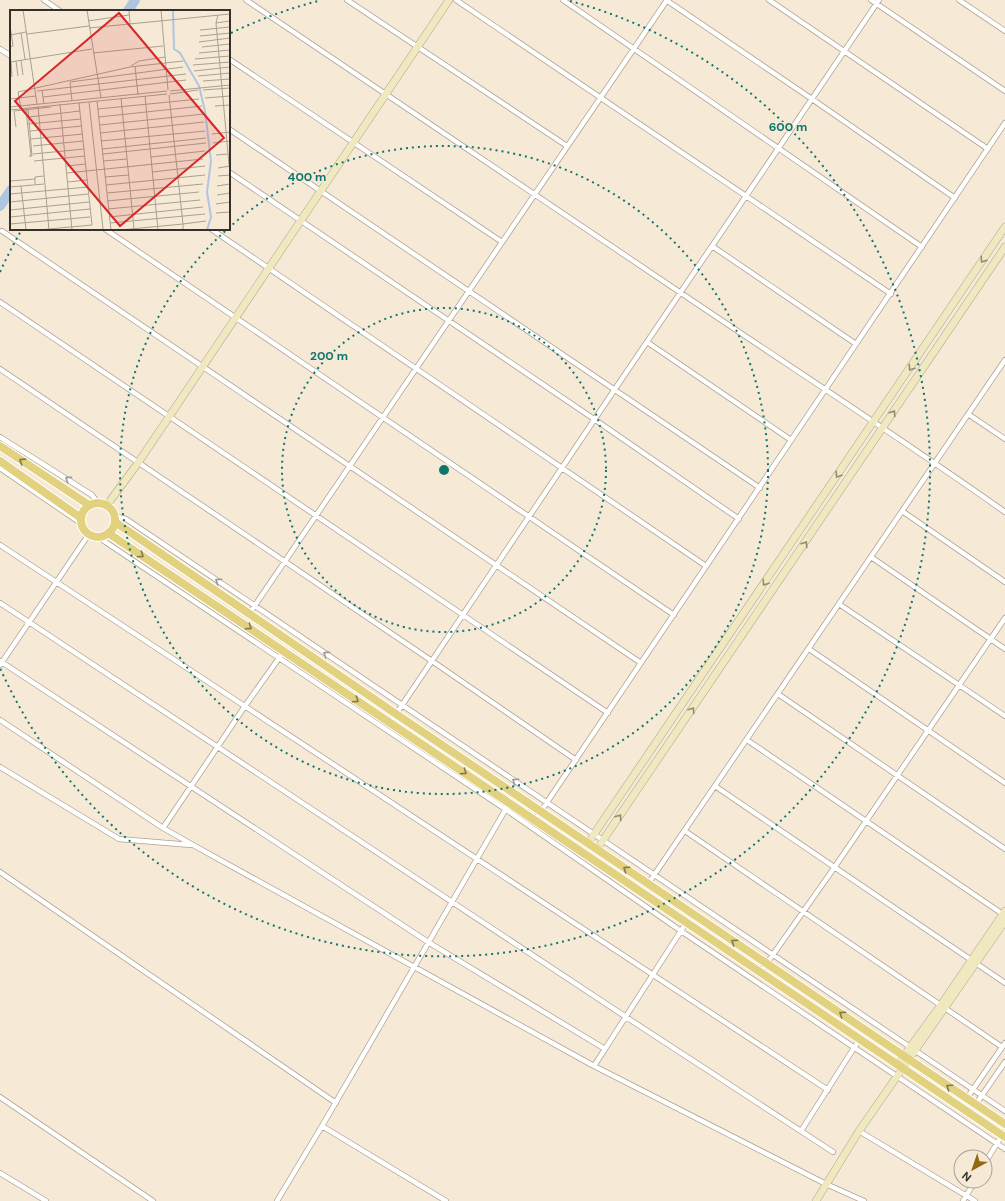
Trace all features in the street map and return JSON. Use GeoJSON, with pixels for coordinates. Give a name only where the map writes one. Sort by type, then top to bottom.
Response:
{"type":"FeatureCollection","features":[{"type":"Feature","properties":{"kind":"main road"},"geometry":{"type":"LineString","coordinates":[[107,505],[170,417],[449,0]]}},
{"type":"Feature","properties":{"kind":"main road"},"geometry":{"type":"LineString","coordinates":[[588,843],[1005,227]]}},
{"type":"Feature","properties":{"kind":"main road"},"geometry":{"type":"LineString","coordinates":[[597,849],[1005,247]]}},
{"type":"Feature","properties":{"kind":"main road"},"geometry":{"type":"LineString","coordinates":[[0,446],[89,505]]}},
{"type":"Feature","properties":{"kind":"main road"},"geometry":{"type":"LineString","coordinates":[[0,461],[82,521]]}},
{"type":"Feature","properties":{"kind":"main road"},"geometry":{"type":"LineString","coordinates":[[98,503],[107,505],[112,510],[114,519],[113,528],[108,533],[99,536],[89,534],[85,530],[82,521],[84,511],[89,505],[98,503]]}},
{"type":"Feature","properties":{"kind":"main road"},"geometry":{"type":"LineString","coordinates":[[114,519],[249,614],[396,714],[1005,1124]]}},
{"type":"Feature","properties":{"kind":"main road"},"geometry":{"type":"LineString","coordinates":[[108,533],[390,723],[507,806],[535,820],[760,973],[857,1044],[1003,1136]]}},
{"type":"Feature","properties":{"kind":"main road"},"geometry":{"type":"LineString","coordinates":[[816,1201],[906,1057],[943,1006],[1004,916]]}},
{"type":"Feature","properties":{"kind":"street"},"geometry":{"type":"LineString","coordinates":[[44,0],[59,10]]}},
{"type":"Feature","properties":{"kind":"street"},"geometry":{"type":"LineString","coordinates":[[246,0],[935,463],[1005,512]]}},
{"type":"Feature","properties":{"kind":"street"},"geometry":{"type":"LineString","coordinates":[[347,0],[567,146]]}},
{"type":"Feature","properties":{"kind":"street"},"geometry":{"type":"LineString","coordinates":[[456,0],[890,294]]}},
{"type":"Feature","properties":{"kind":"street"},"geometry":{"type":"LineString","coordinates":[[562,0],[922,247]]}},
{"type":"Feature","properties":{"kind":"street"},"geometry":{"type":"LineString","coordinates":[[249,614],[666,0],[955,198]]}},
{"type":"Feature","properties":{"kind":"street"},"geometry":{"type":"LineString","coordinates":[[769,0],[988,149]]}},
{"type":"Feature","properties":{"kind":"street"},"geometry":{"type":"LineString","coordinates":[[871,0],[878,2],[1005,92]]}},
{"type":"Feature","properties":{"kind":"street"},"geometry":{"type":"LineString","coordinates":[[959,0],[1005,31]]}},
{"type":"Feature","properties":{"kind":"street"},"geometry":{"type":"LineString","coordinates":[[390,723],[594,419],[878,2]]}},
{"type":"Feature","properties":{"kind":"street"},"geometry":{"type":"LineString","coordinates":[[0,49],[10,55]]}},
{"type":"Feature","properties":{"kind":"street"},"geometry":{"type":"LineString","coordinates":[[230,60],[502,242]]}},
{"type":"Feature","properties":{"kind":"street"},"geometry":{"type":"LineString","coordinates":[[535,820],[1005,123]]}},
{"type":"Feature","properties":{"kind":"street"},"geometry":{"type":"LineString","coordinates":[[230,130],[760,488]]}},
{"type":"Feature","properties":{"kind":"street"},"geometry":{"type":"LineString","coordinates":[[230,173],[594,419],[738,519]]}},
{"type":"Feature","properties":{"kind":"street"},"geometry":{"type":"LineString","coordinates":[[105,230],[674,615]]}},
{"type":"Feature","properties":{"kind":"street"},"geometry":{"type":"LineString","coordinates":[[212,230],[706,566]]}},
{"type":"Feature","properties":{"kind":"street"},"geometry":{"type":"LineString","coordinates":[[2,231],[497,564],[641,663]]}},
{"type":"Feature","properties":{"kind":"street"},"geometry":{"type":"LineString","coordinates":[[712,246],[856,344]]}},
{"type":"Feature","properties":{"kind":"street"},"geometry":{"type":"LineString","coordinates":[[0,302],[608,712]]}},
{"type":"Feature","properties":{"kind":"street"},"geometry":{"type":"LineString","coordinates":[[647,342],[792,440]]}},
{"type":"Feature","properties":{"kind":"street"},"geometry":{"type":"LineString","coordinates":[[648,884],[1005,360]]}},
{"type":"Feature","properties":{"kind":"street"},"geometry":{"type":"LineString","coordinates":[[999,368],[1005,372]]}},
{"type":"Feature","properties":{"kind":"street"},"geometry":{"type":"LineString","coordinates":[[0,369],[432,660],[576,760]]}},
{"type":"Feature","properties":{"kind":"street"},"geometry":{"type":"LineString","coordinates":[[968,414],[1005,439]]}},
{"type":"Feature","properties":{"kind":"street"},"geometry":{"type":"LineString","coordinates":[[0,437],[92,495],[98,503]]}},
{"type":"Feature","properties":{"kind":"street"},"geometry":{"type":"LineString","coordinates":[[0,468],[82,521]]}},
{"type":"Feature","properties":{"kind":"street"},"geometry":{"type":"LineString","coordinates":[[902,511],[1005,582]]}},
{"type":"Feature","properties":{"kind":"street"},"geometry":{"type":"LineString","coordinates":[[114,519],[126,519],[1005,1111]]}},
{"type":"Feature","properties":{"kind":"street"},"geometry":{"type":"LineString","coordinates":[[89,534],[1,663],[428,942],[605,1049]]}},
{"type":"Feature","properties":{"kind":"street"},"geometry":{"type":"LineString","coordinates":[[99,536],[279,658],[507,806],[681,931],[857,1044],[801,1131]]}},
{"type":"Feature","properties":{"kind":"street"},"geometry":{"type":"LineString","coordinates":[[0,545],[828,1090]]}},
{"type":"Feature","properties":{"kind":"street"},"geometry":{"type":"LineString","coordinates":[[871,557],[1005,649]]}},
{"type":"Feature","properties":{"kind":"street"},"geometry":{"type":"LineString","coordinates":[[0,604],[833,1152]]}},
{"type":"Feature","properties":{"kind":"street"},"geometry":{"type":"LineString","coordinates":[[840,604],[1005,716]]}},
{"type":"Feature","properties":{"kind":"street"},"geometry":{"type":"LineString","coordinates":[[760,973],[834,868],[1005,618]]}},
{"type":"Feature","properties":{"kind":"street"},"geometry":{"type":"LineString","coordinates":[[808,649],[1005,783]]}},
{"type":"Feature","properties":{"kind":"street"},"geometry":{"type":"LineString","coordinates":[[163,828],[284,651]]}},
{"type":"Feature","properties":{"kind":"street"},"geometry":{"type":"LineString","coordinates":[[778,694],[1005,849]]}},
{"type":"Feature","properties":{"kind":"street"},"geometry":{"type":"LineString","coordinates":[[0,720],[163,828],[193,845],[594,1066],[826,1184],[864,1201]]}},
{"type":"Feature","properties":{"kind":"street"},"geometry":{"type":"LineString","coordinates":[[747,740],[1004,916]]}},
{"type":"Feature","properties":{"kind":"street"},"geometry":{"type":"LineString","coordinates":[[0,767],[119,839],[193,845]]}},
{"type":"Feature","properties":{"kind":"street"},"geometry":{"type":"LineString","coordinates":[[716,786],[834,868],[1005,982]]}},
{"type":"Feature","properties":{"kind":"street"},"geometry":{"type":"LineString","coordinates":[[277,1201],[336,1103],[507,806]]}},
{"type":"Feature","properties":{"kind":"street"},"geometry":{"type":"LineString","coordinates":[[684,831],[943,1006],[1004,1045],[967,1098]]}},
{"type":"Feature","properties":{"kind":"street"},"geometry":{"type":"LineString","coordinates":[[0,872],[336,1103]]}},
{"type":"Feature","properties":{"kind":"street"},"geometry":{"type":"LineString","coordinates":[[594,1066],[686,923]]}},
{"type":"Feature","properties":{"kind":"street"},"geometry":{"type":"LineString","coordinates":[[976,1104],[1005,1062]]}},
{"type":"Feature","properties":{"kind":"street"},"geometry":{"type":"LineString","coordinates":[[899,1070],[1005,1148]]}},
{"type":"Feature","properties":{"kind":"street"},"geometry":{"type":"LineString","coordinates":[[0,1097],[153,1201]]}},
{"type":"Feature","properties":{"kind":"street"},"geometry":{"type":"LineString","coordinates":[[322,1126],[446,1201]]}},
{"type":"Feature","properties":{"kind":"street"},"geometry":{"type":"LineString","coordinates":[[859,1131],[975,1201]]}},
{"type":"Feature","properties":{"kind":"street"},"geometry":{"type":"LineString","coordinates":[[993,1150],[1003,1136]]}},
{"type":"Feature","properties":{"kind":"street"},"geometry":{"type":"LineString","coordinates":[[0,1173],[46,1201]]}},
{"type":"Feature","properties":{"kind":"street"},"geometry":{"type":"LineString","coordinates":[[962,1201],[970,1189]]}},
{"type":"Feature","properties":{"kind":"waterway"},"geometry":{"type":"LineString","coordinates":[[129,10],[135,0]]}},
{"type":"Feature","properties":{"kind":"waterway"},"geometry":{"type":"LineString","coordinates":[[0,206],[10,191]]}}]}
